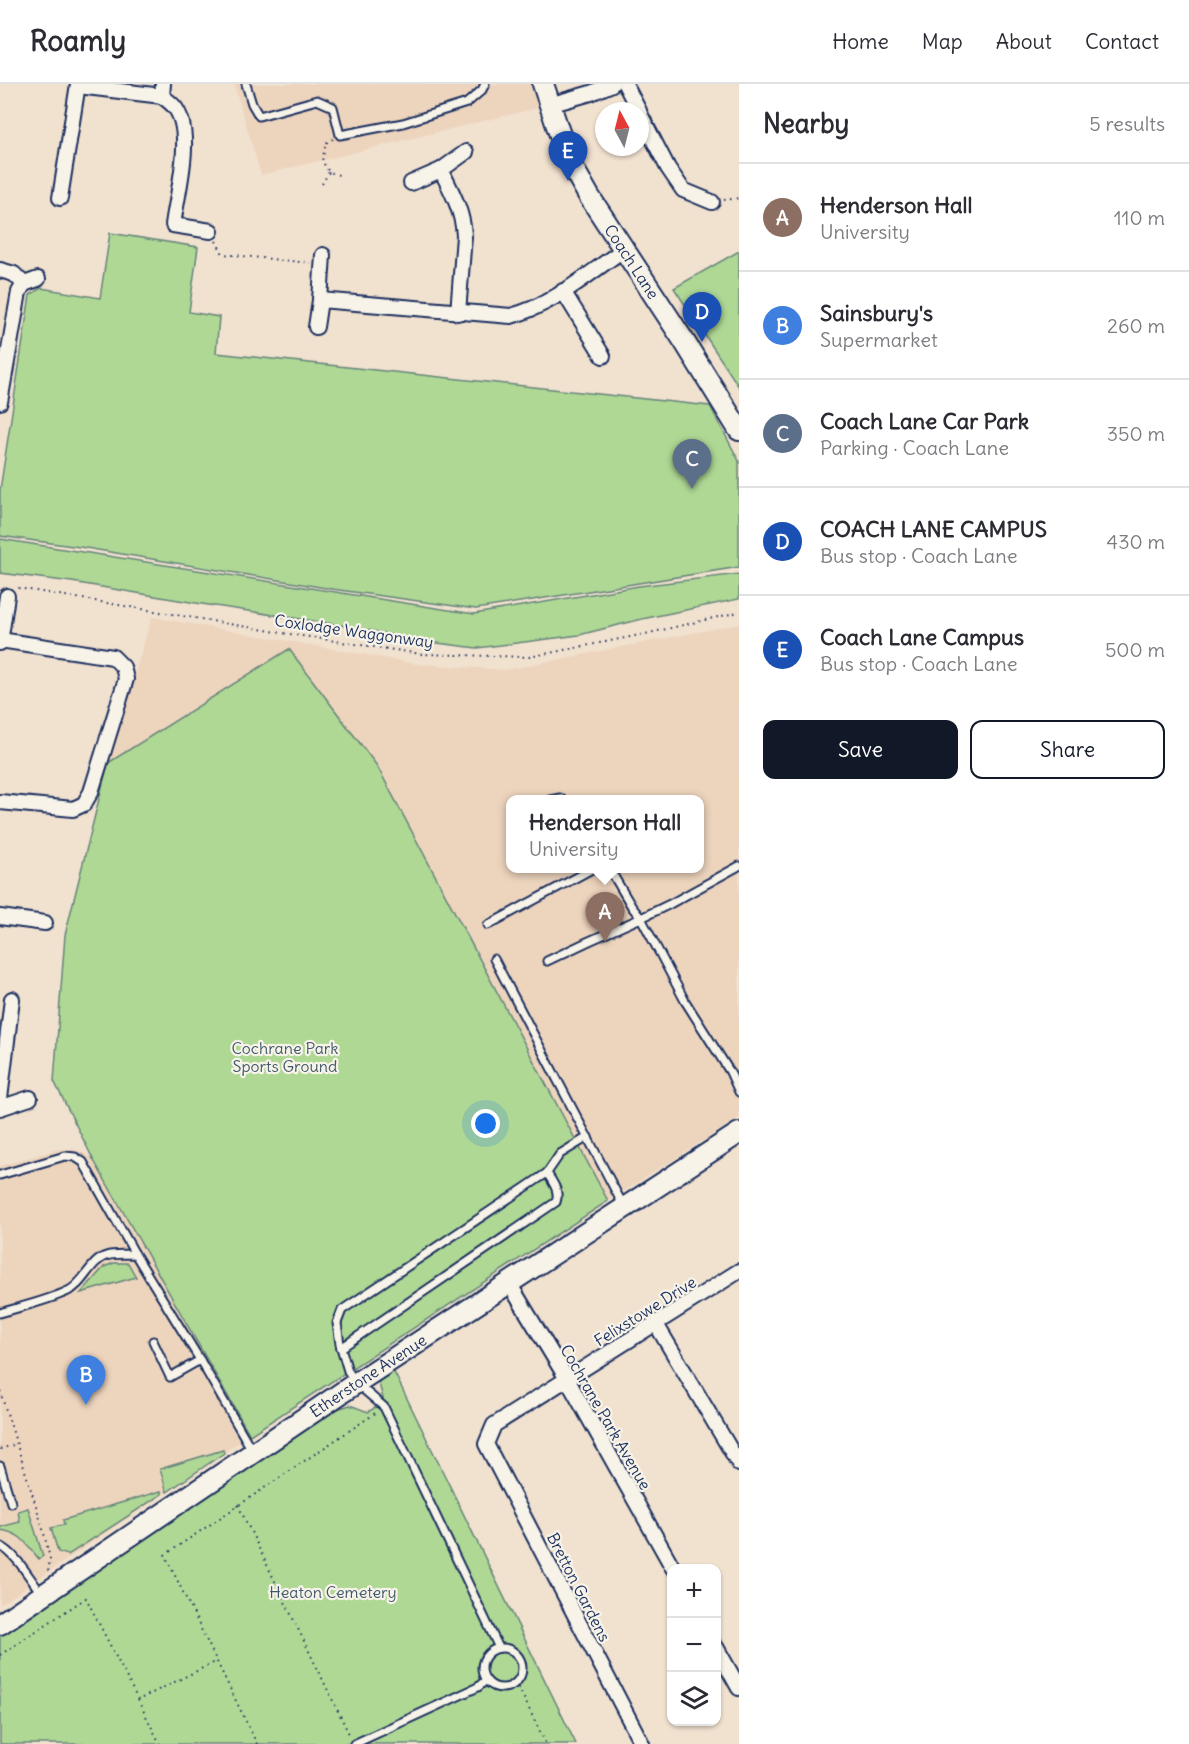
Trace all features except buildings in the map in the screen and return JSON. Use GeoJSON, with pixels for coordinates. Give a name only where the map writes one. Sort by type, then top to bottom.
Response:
{"type":"FeatureCollection","features":[{"type":"Feature","properties":{"kind":"street","name":"Coach Lane"},"geometry":{"type":"LineString","coordinates":[[543,84],[568,159],[623,250],[684,340],[739,430]]}},
{"type":"Feature","properties":{"kind":"street"},"geometry":{"type":"LineString","coordinates":[[549,105],[591,93],[612,84]]}},
{"type":"Feature","properties":{"kind":"street"},"geometry":{"type":"LineString","coordinates":[[625,84],[634,102]]}},
{"type":"Feature","properties":{"kind":"street"},"geometry":{"type":"LineString","coordinates":[[60,198],[78,85],[163,90],[176,109],[185,129],[185,147],[173,225],[211,231]]}},
{"type":"Feature","properties":{"kind":"street"},"geometry":{"type":"LineString","coordinates":[[649,131],[668,168],[683,190],[712,202]]}},
{"type":"Feature","properties":{"kind":"street"},"geometry":{"type":"LineString","coordinates":[[411,183],[441,170],[466,152]]}},
{"type":"Feature","properties":{"kind":"street"},"geometry":{"type":"LineString","coordinates":[[441,170],[456,199],[463,224],[458,313]]}},
{"type":"Feature","properties":{"kind":"street"},"geometry":{"type":"LineString","coordinates":[[320,300],[511,316],[545,304],[623,250]]}},
{"type":"Feature","properties":{"kind":"street"},"geometry":{"type":"LineString","coordinates":[[316,327],[322,260]]}},
{"type":"Feature","properties":{"kind":"street"},"geometry":{"type":"LineString","coordinates":[[0,270],[31,282],[18,296],[0,402]]}},
{"type":"Feature","properties":{"kind":"street"},"geometry":{"type":"LineString","coordinates":[[563,291],[603,356]]}},
{"type":"Feature","properties":{"kind":"street"},"geometry":{"type":"LineString","coordinates":[[0,802],[72,809],[84,804],[91,792],[126,679],[123,667],[113,657],[0,641],[8,591]]}},
{"type":"Feature","properties":{"kind":"street"},"geometry":{"type":"LineString","coordinates":[[0,917],[45,923]]}},
{"type":"Feature","properties":{"kind":"street"},"geometry":{"type":"LineString","coordinates":[[0,1099],[12,999]]}},
{"type":"Feature","properties":{"kind":"street"},"geometry":{"type":"LineString","coordinates":[[0,1108],[30,1098]]}},
{"type":"Feature","properties":{"kind":"street","name":"Etherstone Avenue"},"geometry":{"type":"LineString","coordinates":[[0,1624],[356,1383],[739,1133]]}},
{"type":"Feature","properties":{"kind":"street","name":"Felixstowe Drive"},"geometry":{"type":"LineString","coordinates":[[486,1444],[494,1425],[739,1271]]}},
{"type":"Feature","properties":{"kind":"street","name":"Cochrane Park Avenue"},"geometry":{"type":"LineString","coordinates":[[509,1283],[567,1379],[670,1564]]}},
{"type":"Feature","properties":{"kind":"street"},"geometry":{"type":"LineString","coordinates":[[656,1323],[739,1464]]}},
{"type":"Feature","properties":{"kind":"street","name":"Bretton Gardens"},"geometry":{"type":"LineString","coordinates":[[486,1444],[642,1744]]}},
{"type":"Feature","properties":{"kind":"street"},"geometry":{"type":"LineString","coordinates":[[721,1654],[739,1687]]}},
{"type":"Feature","properties":{"kind":"lane"},"geometry":{"type":"LineString","coordinates":[[246,84],[252,104],[260,116],[317,100],[333,107],[340,135],[403,123],[467,103],[482,90],[485,84]]}},
{"type":"Feature","properties":{"kind":"lane"},"geometry":{"type":"LineString","coordinates":[[547,961],[670,904],[739,866]]}},
{"type":"Feature","properties":{"kind":"lane"},"geometry":{"type":"LineString","coordinates":[[488,926],[585,873]]}},
{"type":"Feature","properties":{"kind":"lane"},"geometry":{"type":"LineString","coordinates":[[612,873],[641,918],[685,1001],[730,1072],[739,1092]]}},
{"type":"Feature","properties":{"kind":"lane"},"geometry":{"type":"LineString","coordinates":[[494,959],[624,1208]]}},
{"type":"Feature","properties":{"kind":"lane"},"geometry":{"type":"LineString","coordinates":[[499,1648],[384,1407],[356,1383],[348,1371],[340,1348],[337,1323],[342,1310],[547,1173],[560,1154],[588,1137]]}},
{"type":"Feature","properties":{"kind":"lane"},"geometry":{"type":"LineString","coordinates":[[0,1175],[65,1156],[75,1157],[83,1162],[254,1453]]}},
{"type":"Feature","properties":{"kind":"lane"},"geometry":{"type":"LineString","coordinates":[[340,1348],[556,1202],[559,1196],[547,1173]]}},
{"type":"Feature","properties":{"kind":"lane"},"geometry":{"type":"LineString","coordinates":[[0,1313],[70,1290],[80,1283],[104,1256],[135,1254]]}},
{"type":"Feature","properties":{"kind":"lane"},"geometry":{"type":"LineString","coordinates":[[153,1341],[170,1377],[200,1360]]}},
{"type":"Feature","properties":{"kind":"lane"},"geometry":{"type":"LineString","coordinates":[[0,1466],[11,1503]]}},
{"type":"Feature","properties":{"kind":"lane"},"geometry":{"type":"LineString","coordinates":[[0,1546],[15,1558],[43,1596]]}},
{"type":"Feature","properties":{"kind":"lane"},"geometry":{"type":"LineString","coordinates":[[499,1648],[511,1650],[520,1659],[522,1671],[516,1682],[510,1686],[497,1687],[486,1680],[482,1667],[488,1654],[499,1648]]}},
{"type":"Feature","properties":{"kind":"lane"},"geometry":{"type":"LineString","coordinates":[[354,1744],[478,1687],[486,1680]]}},
{"type":"Feature","properties":{"kind":"path"},"geometry":{"type":"LineString","coordinates":[[339,175],[328,172],[322,161],[326,143],[340,135]]}},
{"type":"Feature","properties":{"kind":"path"},"geometry":{"type":"LineString","coordinates":[[322,184],[328,172]]}},
{"type":"Feature","properties":{"kind":"path"},"geometry":{"type":"LineString","coordinates":[[211,231],[223,254],[322,260]]}},
{"type":"Feature","properties":{"kind":"path","name":"Coxlodge Waggonway"},"geometry":{"type":"LineString","coordinates":[[8,591],[421,654],[529,657],[645,634],[739,612]]}},
{"type":"Feature","properties":{"kind":"path"},"geometry":{"type":"LineString","coordinates":[[0,1391],[42,1525],[50,1560],[43,1596]]}},
{"type":"Feature","properties":{"kind":"path"},"geometry":{"type":"LineString","coordinates":[[257,1744],[165,1555],[384,1407]]}},
{"type":"Feature","properties":{"kind":"path"},"geometry":{"type":"LineString","coordinates":[[0,1449],[16,1444]]}},
{"type":"Feature","properties":{"kind":"path"},"geometry":{"type":"LineString","coordinates":[[238,1505],[354,1744]]}},
{"type":"Feature","properties":{"kind":"path"},"geometry":{"type":"LineString","coordinates":[[0,1655],[86,1598],[160,1744]]}},
{"type":"Feature","properties":{"kind":"path"},"geometry":{"type":"LineString","coordinates":[[138,1700],[217,1661]]}},
{"type":"Feature","properties":{"kind":"path"},"geometry":{"type":"LineString","coordinates":[[516,1682],[546,1744]]}},
{"type":"Feature","properties":{"kind":"shaded area"},"geometry":{"type":"Polygon","coordinates":[[[234,84],[535,84],[537,108],[261,175],[234,84]]]}},
{"type":"Feature","properties":{"kind":"shaded area"},"geometry":{"type":"Polygon","coordinates":[[[152,617],[417,664],[505,670],[739,624],[739,1118],[608,1201],[377,766],[289,649],[108,763],[152,617]]]}},
{"type":"Feature","properties":{"kind":"shaded area"},"geometry":{"type":"Polygon","coordinates":[[[59,1149],[73,1149],[93,1159],[250,1435],[0,1605],[0,1166],[59,1149]]]}},
{"type":"Feature","properties":{"kind":"green space"},"geometry":{"type":"Polygon","coordinates":[[[110,233],[198,247],[189,312],[219,317],[216,353],[710,406],[739,461],[739,567],[476,609],[332,589],[0,536],[0,490],[30,295],[41,288],[100,298],[110,233]]]}},
{"type":"Feature","properties":{"kind":"green space"},"geometry":{"type":"Polygon","coordinates":[[[739,251],[739,387],[674,288],[739,251]]]}},
{"type":"Feature","properties":{"kind":"green space"},"geometry":{"type":"Polygon","coordinates":[[[0,539],[474,614],[639,586],[739,574],[739,599],[579,635],[477,648],[72,582],[0,573],[0,539]]]}},
{"type":"Feature","properties":{"kind":"green space","name":"Cochrane Park Sports Ground"},"geometry":{"type":"Polygon","coordinates":[[[289,649],[377,766],[608,1201],[250,1435],[93,1159],[54,1081],[65,935],[108,763],[289,649]]]}},
{"type":"Feature","properties":{"kind":"green space"},"geometry":{"type":"Polygon","coordinates":[[[114,1263],[128,1263],[136,1277],[81,1293],[104,1267],[114,1263]]]}},
{"type":"Feature","properties":{"kind":"green space","name":"Heaton Cemetery"},"geometry":{"type":"Polygon","coordinates":[[[393,1370],[576,1744],[0,1744],[0,1636],[334,1410],[350,1405],[368,1412],[384,1402],[378,1380],[393,1370]]]}},
{"type":"Feature","properties":{"kind":"green space"},"geometry":{"type":"Polygon","coordinates":[[[223,1450],[224,1453],[167,1492],[160,1469],[223,1450]]]}},
{"type":"Feature","properties":{"kind":"green space"},"geometry":{"type":"Polygon","coordinates":[[[161,1491],[162,1494],[68,1555],[58,1552],[51,1528],[64,1525],[63,1520],[161,1491]]]}},
{"type":"Feature","properties":{"kind":"green space"},"geometry":{"type":"Polygon","coordinates":[[[28,1508],[43,1556],[39,1559],[19,1537],[0,1530],[0,1527],[20,1522],[18,1511],[28,1508]]]}},
{"type":"Feature","properties":{"kind":"place","name":"Coach Lane Campus"},"geometry":{"type":"Point","coordinates":[568,181]}},
{"type":"Feature","properties":{"kind":"place","name":"COACH LANE CAMPUS"},"geometry":{"type":"Point","coordinates":[702,342]}},
{"type":"Feature","properties":{"kind":"place","name":"Coach Lane Car Park"},"geometry":{"type":"Point","coordinates":[692,489]}},
{"type":"Feature","properties":{"kind":"place","name":"Henderson Hall"},"geometry":{"type":"Point","coordinates":[605,942]}},
{"type":"Feature","properties":{"kind":"place","name":"Sainsbury's"},"geometry":{"type":"Point","coordinates":[86,1405]}}]}
